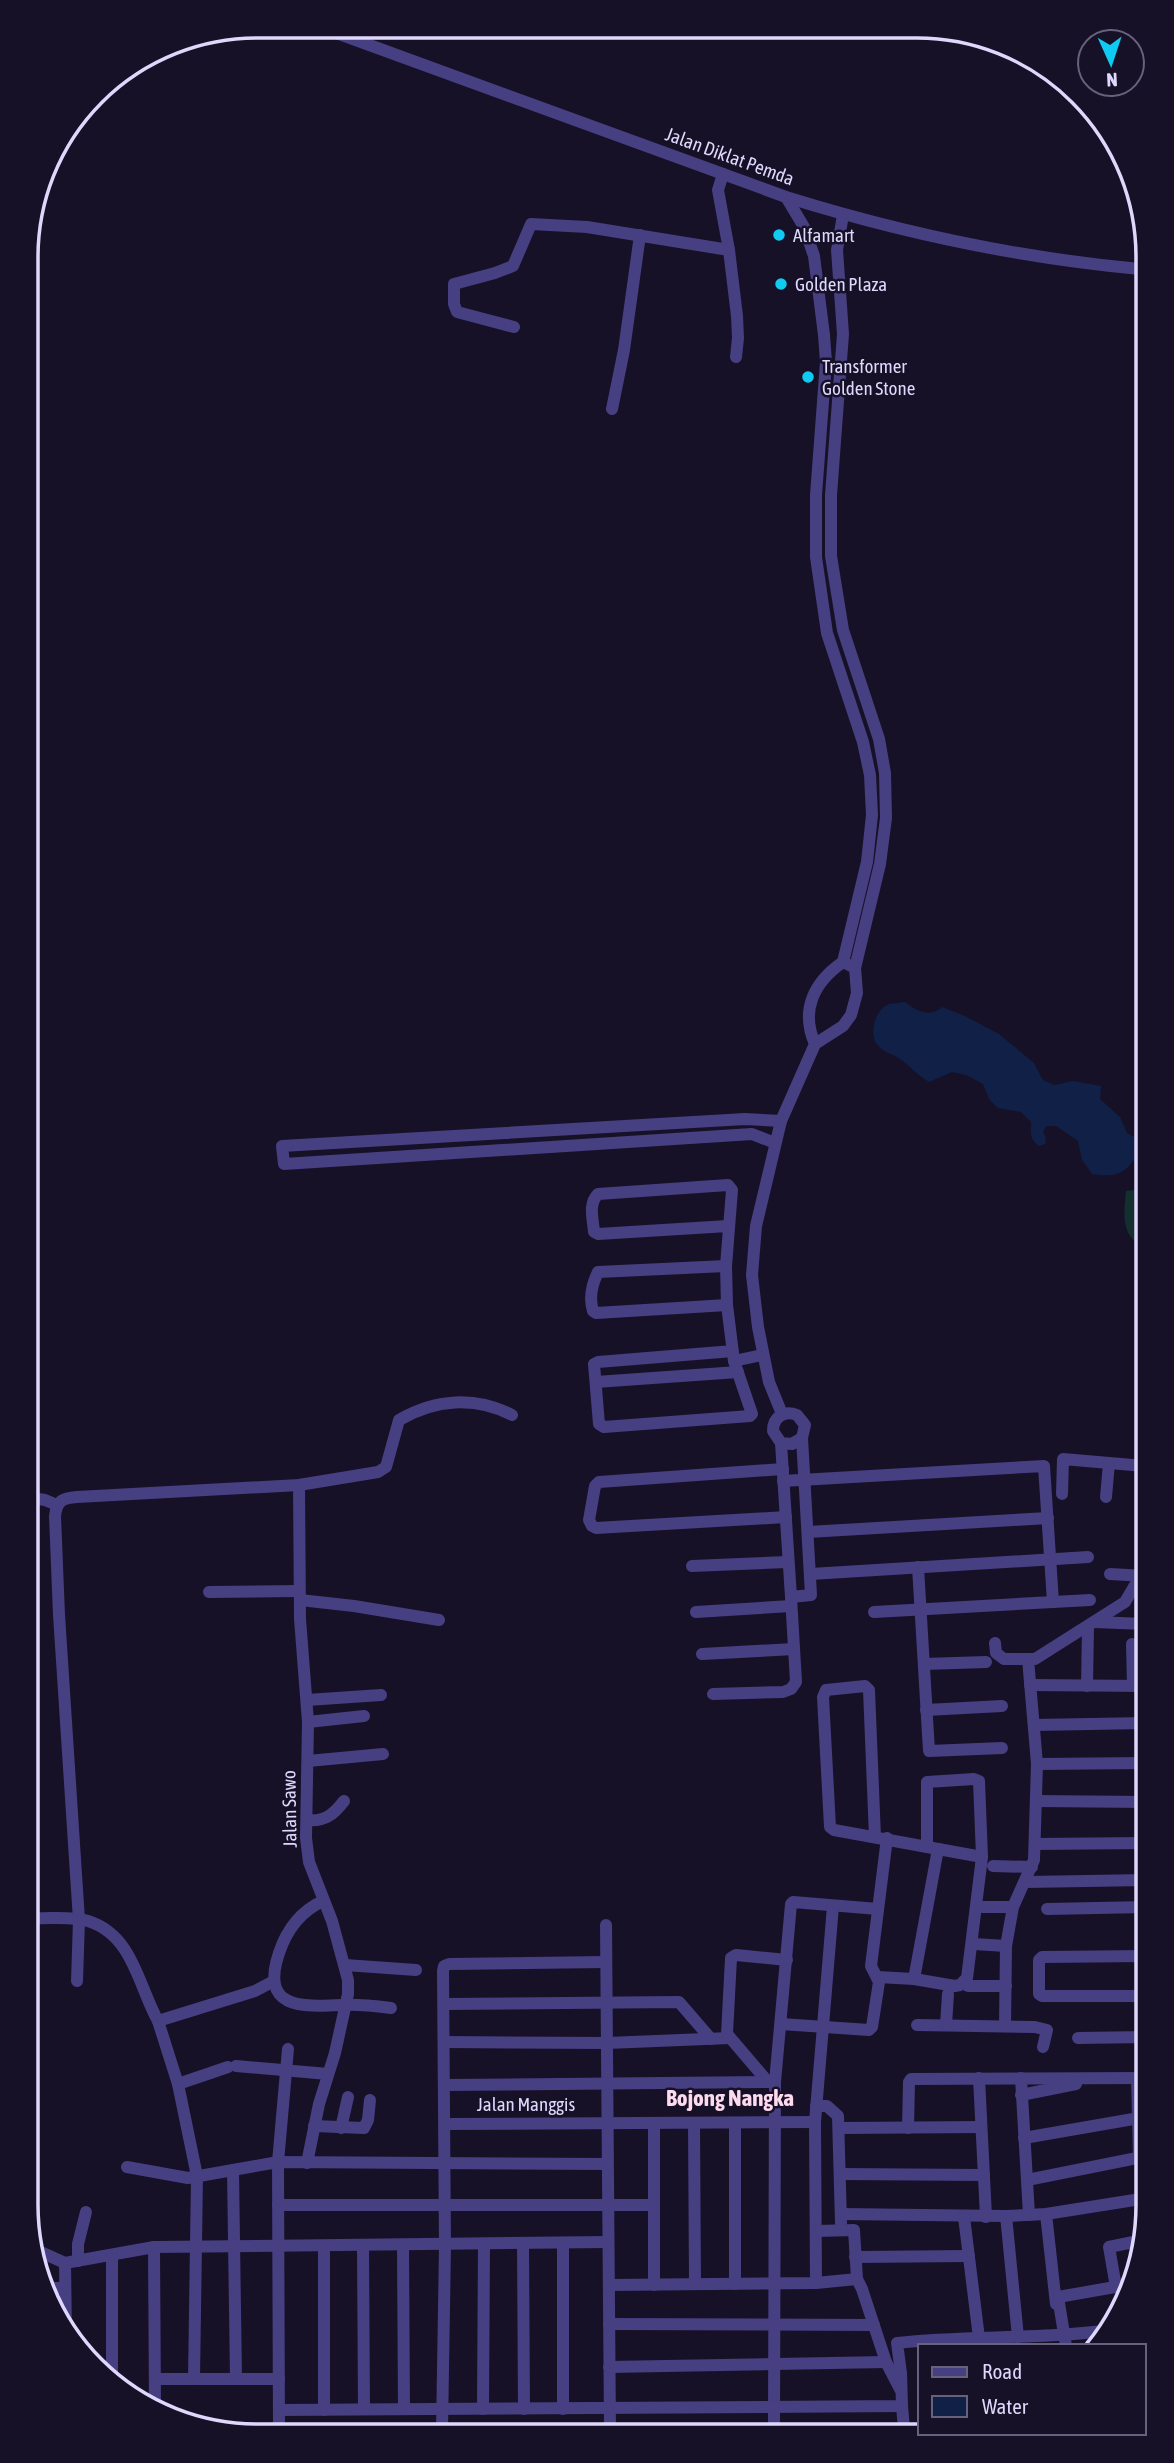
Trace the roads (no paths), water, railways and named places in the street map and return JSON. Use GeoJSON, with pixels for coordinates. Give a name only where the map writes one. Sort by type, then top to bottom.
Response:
{"type":"FeatureCollection","features":[{"type":"Feature","properties":{"kind":"street","name":"Jalan Diklat Pemda"},"geometry":{"type":"LineString","coordinates":[[352,39],[786,197],[843,215],[996,251],[1136,268]]}},
{"type":"Feature","properties":{"kind":"street"},"geometry":{"type":"LineString","coordinates":[[723,174],[718,190],[737,316],[736,357]]}},
{"type":"Feature","properties":{"kind":"street"},"geometry":{"type":"LineString","coordinates":[[786,197],[804,227],[814,256],[824,335],[826,362],[816,495],[816,557],[827,633],[863,742],[870,775],[872,815],[867,862],[843,962],[828,972],[814,993],[809,1007],[809,1024],[816,1044]]}},
{"type":"Feature","properties":{"kind":"street"},"geometry":{"type":"LineString","coordinates":[[782,1414],[774,1399],[762,1355],[754,1299],[752,1261],[756,1226],[781,1121],[816,1044],[843,1026],[851,1015],[857,992],[855,968],[880,864],[886,818],[885,773],[878,739],[843,630],[831,556],[831,495],[843,334],[837,250],[843,215]]}},
{"type":"Feature","properties":{"kind":"street"},"geometry":{"type":"LineString","coordinates":[[514,327],[457,312],[454,304],[454,284],[495,274],[513,266],[531,224],[563,224],[729,250]]}},
{"type":"Feature","properties":{"kind":"street"},"geometry":{"type":"LineString","coordinates":[[612,409],[624,350],[640,235]]}},
{"type":"Feature","properties":{"kind":"street"},"geometry":{"type":"LineString","coordinates":[[843,962],[855,968]]}},
{"type":"Feature","properties":{"kind":"street"},"geometry":{"type":"LineString","coordinates":[[775,1143],[746,1134],[284,1164],[282,1146],[745,1119],[781,1121]]}},
{"type":"Feature","properties":{"kind":"street"},"geometry":{"type":"LineString","coordinates":[[745,1119],[746,1134]]}},
{"type":"Feature","properties":{"kind":"street"},"geometry":{"type":"LineString","coordinates":[[728,1226],[598,1234],[594,1233],[593,1199],[598,1194],[728,1185],[732,1190],[726,1266],[727,1305],[735,1361],[752,1411],[750,1416],[600,1426],[594,1364],[598,1362],[735,1361]]}},
{"type":"Feature","properties":{"kind":"street"},"geometry":{"type":"LineString","coordinates":[[726,1266],[598,1272],[592,1287],[591,1305],[596,1312],[727,1305]]}},
{"type":"Feature","properties":{"kind":"street"},"geometry":{"type":"LineString","coordinates":[[596,1382],[762,1355]]}},
{"type":"Feature","properties":{"kind":"street"},"geometry":{"type":"LineString","coordinates":[[77,1981],[79,1920],[59,1615],[55,1516],[57,1505],[64,1498],[299,1485],[378,1472],[386,1467],[400,1420],[430,1405],[473,1402],[512,1415]]}},
{"type":"Feature","properties":{"kind":"street"},"geometry":{"type":"LineString","coordinates":[[696,1612],[791,1601],[812,1595],[802,1438],[805,1428],[801,1418],[792,1413],[782,1414],[775,1420],[775,1437],[781,1443],[793,1444],[802,1438]]}},
{"type":"Feature","properties":{"kind":"street"},"geometry":{"type":"LineString","coordinates":[[713,1694],[783,1692],[791,1689],[796,1682],[781,1443]]}},
{"type":"Feature","properties":{"kind":"street"},"geometry":{"type":"LineString","coordinates":[[1062,1494],[1063,1458],[1135,1465]]}},
{"type":"Feature","properties":{"kind":"street"},"geometry":{"type":"LineString","coordinates":[[1106,1497],[1109,1463]]}},
{"type":"Feature","properties":{"kind":"street"},"geometry":{"type":"LineString","coordinates":[[786,1517],[596,1528],[589,1520],[595,1486],[599,1482],[783,1475],[805,1479],[1042,1465],[1045,1468],[1053,1602]]}},
{"type":"Feature","properties":{"kind":"street","name":"Jalan Sawo"},"geometry":{"type":"LineString","coordinates":[[299,1485],[300,1596],[308,1722],[309,1862],[332,1921],[345,1965],[348,1993],[307,2163]]}},
{"type":"Feature","properties":{"kind":"street"},"geometry":{"type":"LineString","coordinates":[[38,1499],[57,1505]]}},
{"type":"Feature","properties":{"kind":"street"},"geometry":{"type":"LineString","coordinates":[[808,1532],[1048,1518]]}},
{"type":"Feature","properties":{"kind":"street"},"geometry":{"type":"LineString","coordinates":[[811,1574],[1088,1557]]}},
{"type":"Feature","properties":{"kind":"street"},"geometry":{"type":"LineString","coordinates":[[692,1566],[788,1562]]}},
{"type":"Feature","properties":{"kind":"street"},"geometry":{"type":"LineString","coordinates":[[918,1567],[930,1752],[1002,1748]]}},
{"type":"Feature","properties":{"kind":"street"},"geometry":{"type":"LineString","coordinates":[[1110,1574],[1135,1573]]}},
{"type":"Feature","properties":{"kind":"street"},"geometry":{"type":"LineString","coordinates":[[995,1643],[996,1653],[1004,1659],[1035,1659],[1125,1602],[1135,1585]]}},
{"type":"Feature","properties":{"kind":"street"},"geometry":{"type":"LineString","coordinates":[[209,1592],[300,1596],[439,1620]]}},
{"type":"Feature","properties":{"kind":"street"},"geometry":{"type":"LineString","coordinates":[[874,1612],[1090,1600]]}},
{"type":"Feature","properties":{"kind":"street"},"geometry":{"type":"LineString","coordinates":[[1091,1624],[1135,1624]]}},
{"type":"Feature","properties":{"kind":"street"},"geometry":{"type":"LineString","coordinates":[[1087,1686],[1091,1624]]}},
{"type":"Feature","properties":{"kind":"street"},"geometry":{"type":"LineString","coordinates":[[1132,1644],[1135,1664]]}},
{"type":"Feature","properties":{"kind":"street"},"geometry":{"type":"LineString","coordinates":[[702,1654],[794,1649]]}},
{"type":"Feature","properties":{"kind":"street"},"geometry":{"type":"LineString","coordinates":[[1005,2025],[1006,1946],[1013,1907],[1032,1867],[1035,1844],[1037,1764],[1028,1659]]}},
{"type":"Feature","properties":{"kind":"street"},"geometry":{"type":"LineString","coordinates":[[924,1664],[986,1662]]}},
{"type":"Feature","properties":{"kind":"street"},"geometry":{"type":"LineString","coordinates":[[1030,1685],[1135,1686]]}},
{"type":"Feature","properties":{"kind":"street"},"geometry":{"type":"LineString","coordinates":[[781,2024],[869,2031],[879,1988],[878,1977],[872,1966],[881,1838],[869,1690],[865,1686],[826,1690],[823,1698],[830,1826],[834,1830],[881,1838],[982,1857]]}},
{"type":"Feature","properties":{"kind":"street"},"geometry":{"type":"LineString","coordinates":[[306,1700],[381,1695]]}},
{"type":"Feature","properties":{"kind":"street"},"geometry":{"type":"LineString","coordinates":[[926,1710],[1002,1706]]}},
{"type":"Feature","properties":{"kind":"street"},"geometry":{"type":"LineString","coordinates":[[308,1722],[364,1716]]}},
{"type":"Feature","properties":{"kind":"street"},"geometry":{"type":"LineString","coordinates":[[1034,1724],[1135,1723]]}},
{"type":"Feature","properties":{"kind":"street"},"geometry":{"type":"LineString","coordinates":[[308,1761],[383,1754]]}},
{"type":"Feature","properties":{"kind":"street"},"geometry":{"type":"LineString","coordinates":[[1037,1764],[1135,1763]]}},
{"type":"Feature","properties":{"kind":"street"},"geometry":{"type":"LineString","coordinates":[[878,1977],[914,1979],[955,1986],[967,1978],[982,1857],[981,1789],[979,1781],[974,1779],[927,1782],[932,1848],[914,1979]]}},
{"type":"Feature","properties":{"kind":"street"},"geometry":{"type":"LineString","coordinates":[[307,1820],[314,1821],[331,1816],[344,1801]]}},
{"type":"Feature","properties":{"kind":"street"},"geometry":{"type":"LineString","coordinates":[[1036,1801],[1135,1802]]}},
{"type":"Feature","properties":{"kind":"street"},"geometry":{"type":"LineString","coordinates":[[1035,1844],[1135,1843]]}},
{"type":"Feature","properties":{"kind":"street"},"geometry":{"type":"LineString","coordinates":[[993,1866],[1032,1867]]}},
{"type":"Feature","properties":{"kind":"street"},"geometry":{"type":"LineString","coordinates":[[1026,1882],[1135,1880]]}},
{"type":"Feature","properties":{"kind":"street"},"geometry":{"type":"LineString","coordinates":[[272,1982],[280,1950],[296,1920],[307,1908],[323,1901]]}},
{"type":"Feature","properties":{"kind":"street"},"geometry":{"type":"LineString","coordinates":[[774,2424],[775,2123],[771,2082],[781,2024],[792,1903],[878,1909]]}},
{"type":"Feature","properties":{"kind":"street"},"geometry":{"type":"LineString","coordinates":[[816,2283],[815,2122],[833,1906]]}},
{"type":"Feature","properties":{"kind":"street"},"geometry":{"type":"LineString","coordinates":[[1047,1909],[1135,1906]]}},
{"type":"Feature","properties":{"kind":"street"},"geometry":{"type":"LineString","coordinates":[[982,1907],[1013,1907]]}},
{"type":"Feature","properties":{"kind":"street"},"geometry":{"type":"LineString","coordinates":[[38,1919],[87,1920],[111,1932],[126,1948],[158,2021],[178,2084],[197,2176],[194,2379]]}},
{"type":"Feature","properties":{"kind":"street"},"geometry":{"type":"LineString","coordinates":[[606,1925],[610,2424]]}},
{"type":"Feature","properties":{"kind":"street"},"geometry":{"type":"LineString","coordinates":[[974,1944],[1006,1946]]}},
{"type":"Feature","properties":{"kind":"street"},"geometry":{"type":"LineString","coordinates":[[771,2082],[727,2034],[733,1955],[787,1960]]}},
{"type":"Feature","properties":{"kind":"street"},"geometry":{"type":"LineString","coordinates":[[1135,1956],[1042,1957],[1039,1960],[1041,1996],[1135,1996]]}},
{"type":"Feature","properties":{"kind":"street"},"geometry":{"type":"LineString","coordinates":[[442,2424],[445,2245],[444,1966],[606,1962]]}},
{"type":"Feature","properties":{"kind":"street"},"geometry":{"type":"LineString","coordinates":[[345,1965],[416,1970]]}},
{"type":"Feature","properties":{"kind":"street"},"geometry":{"type":"LineString","coordinates":[[158,2021],[272,1982]]}},
{"type":"Feature","properties":{"kind":"street"},"geometry":{"type":"LineString","coordinates":[[272,1982],[283,1997],[300,2006],[345,2004],[391,2008]]}},
{"type":"Feature","properties":{"kind":"street"},"geometry":{"type":"LineString","coordinates":[[968,1986],[1006,1986]]}},
{"type":"Feature","properties":{"kind":"street"},"geometry":{"type":"LineString","coordinates":[[946,2025],[948,1994]]}},
{"type":"Feature","properties":{"kind":"street"},"geometry":{"type":"LineString","coordinates":[[444,2004],[679,2002],[711,2039]]}},
{"type":"Feature","properties":{"kind":"street"},"geometry":{"type":"LineString","coordinates":[[917,2025],[1035,2027],[1047,2030],[1043,2047]]}},
{"type":"Feature","properties":{"kind":"street"},"geometry":{"type":"LineString","coordinates":[[1078,2038],[1135,2037]]}},
{"type":"Feature","properties":{"kind":"street"},"geometry":{"type":"LineString","coordinates":[[444,2042],[607,2043],[730,2038]]}},
{"type":"Feature","properties":{"kind":"street"},"geometry":{"type":"LineString","coordinates":[[279,2424],[278,2162],[288,2049]]}},
{"type":"Feature","properties":{"kind":"street"},"geometry":{"type":"LineString","coordinates":[[178,2084],[232,2066],[328,2074]]}},
{"type":"Feature","properties":{"kind":"street"},"geometry":{"type":"LineString","coordinates":[[908,2128],[911,2078],[1135,2078]]}},
{"type":"Feature","properties":{"kind":"street"},"geometry":{"type":"LineString","coordinates":[[979,2078],[986,2217]]}},
{"type":"Feature","properties":{"kind":"street"},"geometry":{"type":"LineString","coordinates":[[1021,2078],[1029,2215]]}},
{"type":"Feature","properties":{"kind":"street"},"geometry":{"type":"LineString","coordinates":[[1021,2095],[1103,2078]]}},
{"type":"Feature","properties":{"kind":"street"},"geometry":{"type":"LineString","coordinates":[[444,2085],[771,2082]]}},
{"type":"Feature","properties":{"kind":"street"},"geometry":{"type":"LineString","coordinates":[[341,2128],[348,2097]]}},
{"type":"Feature","properties":{"kind":"street"},"geometry":{"type":"LineString","coordinates":[[314,2126],[364,2128],[368,2120],[370,2100]]}},
{"type":"Feature","properties":{"kind":"street"},"geometry":{"type":"LineString","coordinates":[[816,2106],[827,2106],[838,2116],[841,2230]]}},
{"type":"Feature","properties":{"kind":"street"},"geometry":{"type":"LineString","coordinates":[[1024,2138],[1135,2119]]}},
{"type":"Feature","properties":{"kind":"street","name":"Jalan Manggis"},"geometry":{"type":"LineString","coordinates":[[444,2124],[815,2122]]}},
{"type":"Feature","properties":{"kind":"street"},"geometry":{"type":"LineString","coordinates":[[654,2123],[654,2285]]}},
{"type":"Feature","properties":{"kind":"street"},"geometry":{"type":"LineString","coordinates":[[694,2123],[695,2284]]}},
{"type":"Feature","properties":{"kind":"street"},"geometry":{"type":"LineString","coordinates":[[735,2123],[735,2284]]}},
{"type":"Feature","properties":{"kind":"street"},"geometry":{"type":"LineString","coordinates":[[839,2128],[981,2127]]}},
{"type":"Feature","properties":{"kind":"street"},"geometry":{"type":"LineString","coordinates":[[1027,2179],[1135,2159]]}},
{"type":"Feature","properties":{"kind":"street"},"geometry":{"type":"LineString","coordinates":[[127,2167],[183,2178],[278,2162],[607,2164]]}},
{"type":"Feature","properties":{"kind":"street"},"geometry":{"type":"LineString","coordinates":[[233,2170],[236,2379]]}},
{"type":"Feature","properties":{"kind":"street"},"geometry":{"type":"LineString","coordinates":[[840,2174],[984,2175]]}},
{"type":"Feature","properties":{"kind":"street"},"geometry":{"type":"LineString","coordinates":[[841,2214],[1006,2217],[1046,2214],[1135,2200]]}},
{"type":"Feature","properties":{"kind":"street"},"geometry":{"type":"LineString","coordinates":[[278,2205],[654,2204]]}},
{"type":"Feature","properties":{"kind":"street"},"geometry":{"type":"LineString","coordinates":[[65,2309],[65,2288],[86,2212]]}},
{"type":"Feature","properties":{"kind":"street"},"geometry":{"type":"LineString","coordinates":[[1046,2214],[1064,2339]]}},
{"type":"Feature","properties":{"kind":"street"},"geometry":{"type":"LineString","coordinates":[[964,2217],[984,2341]]}},
{"type":"Feature","properties":{"kind":"street"},"geometry":{"type":"LineString","coordinates":[[1006,2217],[1024,2340]]}},
{"type":"Feature","properties":{"kind":"street"},"geometry":{"type":"LineString","coordinates":[[817,2231],[854,2230],[857,2279],[902,2400]]}},
{"type":"Feature","properties":{"kind":"street"},"geometry":{"type":"LineString","coordinates":[[44,2253],[71,2262],[154,2247],[608,2242]]}},
{"type":"Feature","properties":{"kind":"street"},"geometry":{"type":"LineString","coordinates":[[1116,2287],[1109,2247],[1132,2242]]}},
{"type":"Feature","properties":{"kind":"street"},"geometry":{"type":"LineString","coordinates":[[563,2243],[564,2409]]}},
{"type":"Feature","properties":{"kind":"street"},"geometry":{"type":"LineString","coordinates":[[523,2244],[524,2409]]}},
{"type":"Feature","properties":{"kind":"street"},"geometry":{"type":"LineString","coordinates":[[403,2245],[404,2409]]}},
{"type":"Feature","properties":{"kind":"street"},"geometry":{"type":"LineString","coordinates":[[483,2409],[484,2245]]}},
{"type":"Feature","properties":{"kind":"street"},"geometry":{"type":"LineString","coordinates":[[324,2246],[324,2410]]}},
{"type":"Feature","properties":{"kind":"street"},"geometry":{"type":"LineString","coordinates":[[363,2246],[364,2409]]}},
{"type":"Feature","properties":{"kind":"street"},"geometry":{"type":"LineString","coordinates":[[154,2247],[155,2399]]}},
{"type":"Feature","properties":{"kind":"street"},"geometry":{"type":"LineString","coordinates":[[111,2256],[112,2369]]}},
{"type":"Feature","properties":{"kind":"street"},"geometry":{"type":"LineString","coordinates":[[855,2257],[969,2256]]}},
{"type":"Feature","properties":{"kind":"street"},"geometry":{"type":"LineString","coordinates":[[609,2285],[816,2283],[857,2279]]}},
{"type":"Feature","properties":{"kind":"street"},"geometry":{"type":"LineString","coordinates":[[1064,2339],[1058,2297],[1120,2286]]}},
{"type":"Feature","properties":{"kind":"street"},"geometry":{"type":"LineString","coordinates":[[55,2288],[65,2288]]}},
{"type":"Feature","properties":{"kind":"street"},"geometry":{"type":"LineString","coordinates":[[609,2324],[874,2325]]}},
{"type":"Feature","properties":{"kind":"street"},"geometry":{"type":"LineString","coordinates":[[882,2348],[897,2343],[1064,2339],[1094,2334]]}},
{"type":"Feature","properties":{"kind":"street"},"geometry":{"type":"LineString","coordinates":[[897,2343],[904,2424]]}},
{"type":"Feature","properties":{"kind":"street"},"geometry":{"type":"LineString","coordinates":[[609,2367],[886,2362]]}},
{"type":"Feature","properties":{"kind":"street"},"geometry":{"type":"LineString","coordinates":[[155,2379],[279,2379]]}},
{"type":"Feature","properties":{"kind":"street"},"geometry":{"type":"LineString","coordinates":[[279,2410],[610,2409],[902,2400]]}},
{"type":"Feature","properties":{"kind":"water"},"geometry":{"type":"Polygon","coordinates":[[[905,1002],[928,1013],[942,1007],[999,1034],[1034,1063],[1043,1080],[1054,1085],[1073,1081],[1101,1086],[1100,1099],[1120,1117],[1127,1133],[1136,1138],[1136,1158],[1126,1169],[1116,1174],[1092,1174],[1082,1160],[1078,1141],[1056,1126],[1047,1126],[1043,1131],[1045,1144],[1039,1146],[1032,1138],[1031,1122],[1021,1112],[998,1108],[989,1099],[983,1084],[966,1075],[952,1072],[929,1082],[876,1043],[873,1033],[877,1015],[889,1004],[905,1002]]]}},
{"type":"Feature","properties":{"kind":"place","name":"Alfamart"},"geometry":{"type":"Point","coordinates":[779,235]}},
{"type":"Feature","properties":{"kind":"place","name":"Golden Plaza"},"geometry":{"type":"Point","coordinates":[781,284]}},
{"type":"Feature","properties":{"kind":"place","name":"Transformer Golden Stone"},"geometry":{"type":"Point","coordinates":[808,377]}},
{"type":"Feature","properties":{"kind":"district","name":"Bojong Nangka"},"geometry":{"type":"Point","coordinates":[730,2098]}}]}
